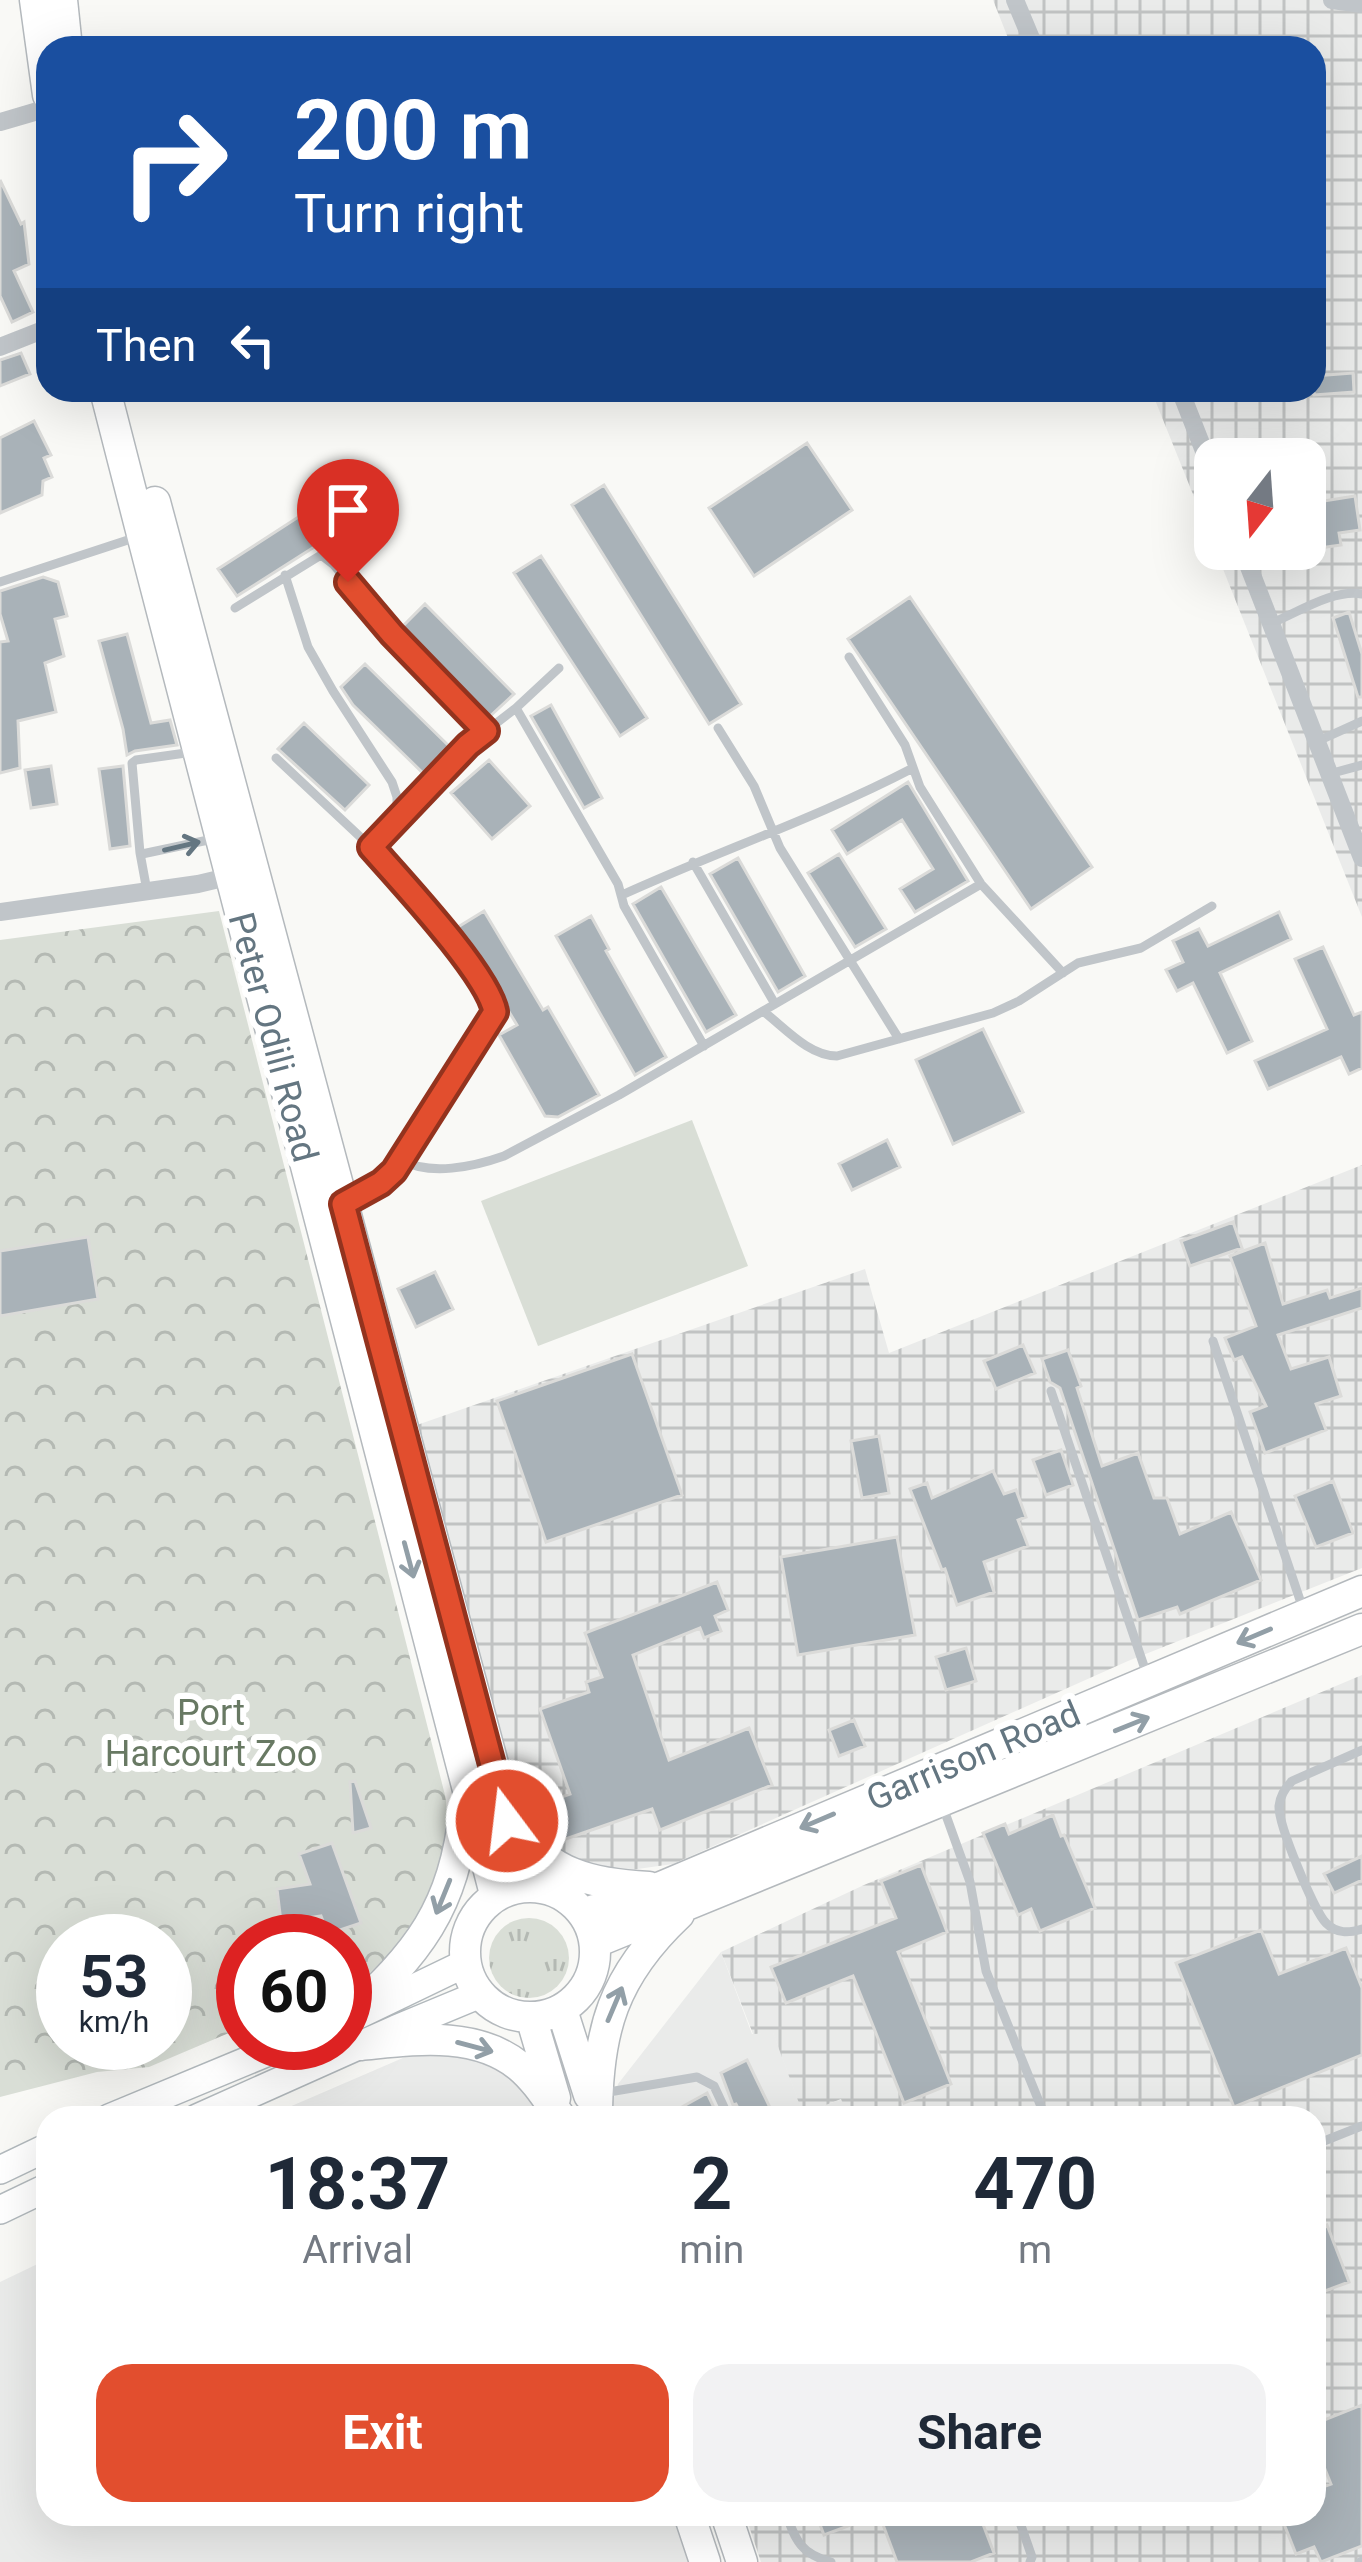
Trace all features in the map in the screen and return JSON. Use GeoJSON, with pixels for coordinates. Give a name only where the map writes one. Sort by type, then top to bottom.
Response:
{"type":"FeatureCollection","features":[{"type":"Feature","properties":{"kind":"main road"},"geometry":{"type":"LineString","coordinates":[[35,0],[40,36]]}},
{"type":"Feature","properties":{"kind":"main road"},"geometry":{"type":"LineString","coordinates":[[62,0],[66,36]]}},
{"type":"Feature","properties":{"kind":"main road","name":"Peter Odili Road"},"geometry":{"type":"LineString","coordinates":[[108,402],[221,837],[242,874],[343,1204],[526,1887]]}},
{"type":"Feature","properties":{"kind":"main road","name":"Peter Odili Road"},"geometry":{"type":"LineString","coordinates":[[129,402],[495,1894]]}},
{"type":"Feature","properties":{"kind":"main road","name":"Garrison Road"},"geometry":{"type":"LineString","coordinates":[[589,1928],[661,1888],[1362,1592]]}},
{"type":"Feature","properties":{"kind":"main road","name":"Garrison Road"},"geometry":{"type":"LineString","coordinates":[[589,1928],[691,1903],[1362,1629]]}},
{"type":"Feature","properties":{"kind":"main road"},"geometry":{"type":"LineString","coordinates":[[372,2002],[425,1936],[444,1898],[461,1844],[467,1784]]}},
{"type":"Feature","properties":{"kind":"main road"},"geometry":{"type":"LineString","coordinates":[[507,1821],[546,1861],[569,1872],[617,1886],[661,1888]]}},
{"type":"Feature","properties":{"kind":"main road"},"geometry":{"type":"LineString","coordinates":[[526,1887],[563,1895],[589,1928],[592,1973],[583,1991],[562,2009],[531,2018],[509,2014],[478,1996],[464,1950],[468,1928],[480,1908],[495,1894],[526,1887]]}},
{"type":"Feature","properties":{"kind":"main road"},"geometry":{"type":"LineString","coordinates":[[595,2106],[601,2044],[614,2003],[635,1963],[691,1903]]}},
{"type":"Feature","properties":{"kind":"main road"},"geometry":{"type":"LineString","coordinates":[[372,2016],[466,1963]]}},
{"type":"Feature","properties":{"kind":"main road"},"geometry":{"type":"LineString","coordinates":[[372,2022],[478,1996]]}},
{"type":"Feature","properties":{"kind":"main road"},"geometry":{"type":"LineString","coordinates":[[562,2009],[595,2106]]}},
{"type":"Feature","properties":{"kind":"main road"},"geometry":{"type":"LineString","coordinates":[[531,2018],[557,2106]]}},
{"type":"Feature","properties":{"kind":"main road"},"geometry":{"type":"LineString","coordinates":[[372,2032],[489,2050],[520,2067],[551,2106]]}},
{"type":"Feature","properties":{"kind":"main road"},"geometry":{"type":"LineString","coordinates":[[138,2106],[225,2070]]}},
{"type":"Feature","properties":{"kind":"main road"},"geometry":{"type":"LineString","coordinates":[[217,2106],[279,2070]]}},
{"type":"Feature","properties":{"kind":"main road"},"geometry":{"type":"LineString","coordinates":[[0,2170],[36,2153]]}},
{"type":"Feature","properties":{"kind":"main road"},"geometry":{"type":"LineString","coordinates":[[0,2210],[36,2192]]}},
{"type":"Feature","properties":{"kind":"main road"},"geometry":{"type":"LineString","coordinates":[[693,2526],[705,2562]]}},
{"type":"Feature","properties":{"kind":"main road"},"geometry":{"type":"LineString","coordinates":[[730,2526],[742,2562]]}},
{"type":"Feature","properties":{"kind":"street"},"geometry":{"type":"LineString","coordinates":[[1015,0],[1030,36]]}},
{"type":"Feature","properties":{"kind":"street"},"geometry":{"type":"LineString","coordinates":[[1332,0],[1362,4]]}},
{"type":"Feature","properties":{"kind":"street"},"geometry":{"type":"LineString","coordinates":[[0,122],[36,112]]}},
{"type":"Feature","properties":{"kind":"street"},"geometry":{"type":"LineString","coordinates":[[0,347],[36,333]]}},
{"type":"Feature","properties":{"kind":"street"},"geometry":{"type":"LineString","coordinates":[[1185,402],[1199,438]]}},
{"type":"Feature","properties":{"kind":"street"},"geometry":{"type":"LineString","coordinates":[[1251,570],[1362,858]]}},
{"type":"Feature","properties":{"kind":"street"},"geometry":{"type":"LineString","coordinates":[[0,912],[242,874]]}},
{"type":"Feature","properties":{"kind":"lane"},"geometry":{"type":"LineString","coordinates":[[0,582],[142,535]]}},
{"type":"Feature","properties":{"kind":"lane"},"geometry":{"type":"LineString","coordinates":[[236,608],[322,555],[486,731]]}},
{"type":"Feature","properties":{"kind":"lane"},"geometry":{"type":"LineString","coordinates":[[285,575],[308,647],[392,782],[397,819]]}},
{"type":"Feature","properties":{"kind":"lane"},"geometry":{"type":"LineString","coordinates":[[1272,623],[1343,593],[1362,593]]}},
{"type":"Feature","properties":{"kind":"lane"},"geometry":{"type":"LineString","coordinates":[[849,657],[905,745],[920,788],[981,884],[1063,973]]}},
{"type":"Feature","properties":{"kind":"lane"},"geometry":{"type":"LineString","coordinates":[[371,847],[468,745],[559,668]]}},
{"type":"Feature","properties":{"kind":"lane"},"geometry":{"type":"LineString","coordinates":[[516,708],[704,1046]]}},
{"type":"Feature","properties":{"kind":"lane"},"geometry":{"type":"LineString","coordinates":[[1318,741],[1362,721]]}},
{"type":"Feature","properties":{"kind":"lane"},"geometry":{"type":"LineString","coordinates":[[718,728],[754,787],[780,848],[899,1039]]}},
{"type":"Feature","properties":{"kind":"lane"},"geometry":{"type":"LineString","coordinates":[[147,891],[132,763],[197,751]]}},
{"type":"Feature","properties":{"kind":"lane"},"geometry":{"type":"LineString","coordinates":[[276,758],[371,847],[449,939],[493,1000],[495,1012],[400,1160],[381,1183],[343,1204]]}},
{"type":"Feature","properties":{"kind":"lane"},"geometry":{"type":"LineString","coordinates":[[1329,774],[1362,764]]}},
{"type":"Feature","properties":{"kind":"lane"},"geometry":{"type":"LineString","coordinates":[[622,895],[913,768]]}},
{"type":"Feature","properties":{"kind":"lane"},"geometry":{"type":"LineString","coordinates":[[142,854],[221,837]]}},
{"type":"Feature","properties":{"kind":"lane"},"geometry":{"type":"LineString","coordinates":[[693,862],[775,1004]]}},
{"type":"Feature","properties":{"kind":"lane"},"geometry":{"type":"LineString","coordinates":[[400,1160],[425,1170],[504,1156],[619,1095],[981,884]]}},
{"type":"Feature","properties":{"kind":"lane"},"geometry":{"type":"LineString","coordinates":[[763,1012],[812,1050],[837,1056],[993,1012],[1078,963],[1141,948],[1212,906]]}},
{"type":"Feature","properties":{"kind":"lane"},"geometry":{"type":"LineString","coordinates":[[1213,1342],[1305,1614]]}},
{"type":"Feature","properties":{"kind":"lane"},"geometry":{"type":"LineString","coordinates":[[1051,1391],[1149,1681]]}},
{"type":"Feature","properties":{"kind":"lane"},"geometry":{"type":"LineString","coordinates":[[1362,1750],[1292,1781],[1279,1804],[1281,1823],[1323,1921],[1341,1932],[1362,1929]]}},
{"type":"Feature","properties":{"kind":"lane"},"geometry":{"type":"LineString","coordinates":[[941,1802],[970,1882],[986,1971],[1041,2106]]}},
{"type":"Feature","properties":{"kind":"lane"},"geometry":{"type":"LineString","coordinates":[[595,2106],[697,2077],[714,2086],[723,2106]]}},
{"type":"Feature","properties":{"kind":"lane"},"geometry":{"type":"LineString","coordinates":[[1326,2140],[1362,2126]]}},
{"type":"Feature","properties":{"kind":"lane"},"geometry":{"type":"LineString","coordinates":[[790,2526],[796,2542],[831,2562]]}},
{"type":"Feature","properties":{"kind":"lane"},"geometry":{"type":"LineString","coordinates":[[1021,2526],[1030,2562]]}},
{"type":"Feature","properties":{"kind":"shaded area"},"geometry":{"type":"Polygon","coordinates":[[[993,0],[1362,0],[1362,917],[1223,570],[1326,570],[1326,438],[1194,438],[1194,497],[1156,402],[1326,402],[1326,36],[1007,36],[993,0]]]}},
{"type":"Feature","properties":{"kind":"shaded area"},"geometry":{"type":"Polygon","coordinates":[[[1362,1165],[1362,1568],[1128,1661],[673,1864],[616,1872],[571,1862],[539,1837],[524,1811],[509,1766],[417,1425],[865,1269],[889,1353],[1362,1165]]]}},
{"type":"Feature","properties":{"kind":"shaded area"},"geometry":{"type":"Polygon","coordinates":[[[1362,1675],[1362,2562],[761,2562],[749,2526],[1326,2526],[1326,2106],[844,2106],[841,2099],[823,2106],[800,2106],[773,2033],[753,2034],[721,1952],[864,1885],[1362,1675]]]}},
{"type":"Feature","properties":{"kind":"shaded area"},"geometry":{"type":"Polygon","coordinates":[[[721,1952],[752,2034],[773,2032],[800,2106],[611,2106],[618,2084],[721,1952]]]}},
{"type":"Feature","properties":{"kind":"shaded area"},"geometry":{"type":"Polygon","coordinates":[[[419,2051],[451,2051],[503,2068],[537,2106],[292,2106],[419,2051]]]}},
{"type":"Feature","properties":{"kind":"shaded area"},"geometry":{"type":"Polygon","coordinates":[[[36,2265],[36,2526],[677,2526],[689,2562],[0,2562],[0,2282],[36,2265]]]}},
{"type":"Feature","properties":{"kind":"green space","name":"Port Harcourt Zoo"},"geometry":{"type":"Polygon","coordinates":[[[219,911],[446,1799],[448,1849],[420,1919],[372,1971],[372,1914],[216,1914],[216,2038],[192,2049],[192,1914],[36,1914],[36,2070],[118,2070],[0,2097],[0,940],[219,911]]]}},
{"type":"Feature","properties":{"kind":"green space"},"geometry":{"type":"Polygon","coordinates":[[[692,1120],[748,1266],[538,1346],[481,1201],[692,1120]]]}},
{"type":"Feature","properties":{"kind":"green space"},"geometry":{"type":"Polygon","coordinates":[[[529,1918],[557,1930],[569,1958],[557,1986],[529,1998],[501,1986],[489,1958],[501,1930],[529,1918]]]}},
{"type":"Feature","properties":{"kind":"building"},"geometry":{"type":"Polygon","coordinates":[[[0,180],[21,224],[24,222],[29,264],[14,271],[33,312],[12,322],[0,296],[0,180]]]}},
{"type":"Feature","properties":{"kind":"building"},"geometry":{"type":"Polygon","coordinates":[[[21,353],[30,374],[0,386],[0,360],[21,353]]]}},
{"type":"Feature","properties":{"kind":"building"},"geometry":{"type":"Polygon","coordinates":[[[1353,373],[1354,392],[1326,394],[1326,375],[1353,373]]]}},
{"type":"Feature","properties":{"kind":"building"},"geometry":{"type":"Polygon","coordinates":[[[34,421],[51,455],[44,458],[52,477],[43,481],[42,495],[0,513],[0,438],[34,421]]]}},
{"type":"Feature","properties":{"kind":"building"},"geometry":{"type":"Polygon","coordinates":[[[807,443],[852,510],[754,576],[709,508],[807,443]]]}},
{"type":"Feature","properties":{"kind":"building"},"geometry":{"type":"Polygon","coordinates":[[[604,485],[741,704],[709,724],[572,505],[604,485]]]}},
{"type":"Feature","properties":{"kind":"building"},"geometry":{"type":"Polygon","coordinates":[[[1355,496],[1360,530],[1339,533],[1341,545],[1326,547],[1326,501],[1355,496]]]}},
{"type":"Feature","properties":{"kind":"building"},"geometry":{"type":"Polygon","coordinates":[[[303,514],[322,542],[237,596],[218,569],[303,514]]]}},
{"type":"Feature","properties":{"kind":"building"},"geometry":{"type":"Polygon","coordinates":[[[541,556],[647,718],[620,736],[514,573],[541,556]]]}},
{"type":"Feature","properties":{"kind":"building"},"geometry":{"type":"Polygon","coordinates":[[[43,577],[58,582],[67,616],[55,619],[64,656],[45,663],[56,712],[18,721],[20,768],[0,773],[0,642],[8,641],[0,614],[0,591],[43,577]]]}},
{"type":"Feature","properties":{"kind":"building"},"geometry":{"type":"Polygon","coordinates":[[[910,597],[1092,867],[1031,909],[848,639],[910,597]]]}},
{"type":"Feature","properties":{"kind":"building"},"geometry":{"type":"Polygon","coordinates":[[[425,604],[514,694],[487,719],[400,629],[425,604]]]}},
{"type":"Feature","properties":{"kind":"building"},"geometry":{"type":"Polygon","coordinates":[[[1349,612],[1362,654],[1362,697],[1358,697],[1333,618],[1349,612]]]}},
{"type":"Feature","properties":{"kind":"building"},"geometry":{"type":"Polygon","coordinates":[[[127,634],[151,723],[170,720],[177,745],[127,755],[99,641],[127,634]]]}},
{"type":"Feature","properties":{"kind":"building"},"geometry":{"type":"Polygon","coordinates":[[[365,664],[452,749],[426,776],[353,705],[341,687],[365,664]]]}},
{"type":"Feature","properties":{"kind":"building"},"geometry":{"type":"Polygon","coordinates":[[[551,705],[602,798],[584,808],[531,716],[551,705]]]}},
{"type":"Feature","properties":{"kind":"building"},"geometry":{"type":"Polygon","coordinates":[[[304,723],[369,785],[345,810],[278,749],[304,723]]]}},
{"type":"Feature","properties":{"kind":"building"},"geometry":{"type":"Polygon","coordinates":[[[489,760],[530,806],[492,839],[451,793],[489,760]]]}},
{"type":"Feature","properties":{"kind":"building"},"geometry":{"type":"Polygon","coordinates":[[[51,766],[57,804],[31,808],[25,770],[51,766]]]}},
{"type":"Feature","properties":{"kind":"building"},"geometry":{"type":"Polygon","coordinates":[[[123,766],[130,846],[110,849],[99,769],[123,766]]]}},
{"type":"Feature","properties":{"kind":"building"},"geometry":{"type":"Polygon","coordinates":[[[908,782],[968,881],[915,912],[900,889],[933,869],[902,820],[847,854],[832,830],[908,782]]]}},
{"type":"Feature","properties":{"kind":"building"},"geometry":{"type":"Polygon","coordinates":[[[839,854],[886,929],[855,947],[808,873],[839,854]]]}},
{"type":"Feature","properties":{"kind":"building"},"geometry":{"type":"Polygon","coordinates":[[[738,858],[805,976],[778,992],[710,874],[738,858]]]}},
{"type":"Feature","properties":{"kind":"building"},"geometry":{"type":"Polygon","coordinates":[[[661,887],[736,1015],[706,1032],[633,904],[661,887]]]}},
{"type":"Feature","properties":{"kind":"building"},"geometry":{"type":"Polygon","coordinates":[[[484,911],[599,1095],[558,1117],[545,1116],[499,1035],[517,1025],[458,927],[484,911]]]}},
{"type":"Feature","properties":{"kind":"building"},"geometry":{"type":"Polygon","coordinates":[[[1279,912],[1291,939],[1220,973],[1252,1041],[1227,1053],[1193,983],[1177,991],[1166,970],[1183,962],[1173,941],[1199,929],[1208,946],[1279,912]]]}},
{"type":"Feature","properties":{"kind":"building"},"geometry":{"type":"Polygon","coordinates":[[[591,916],[666,1057],[635,1075],[556,936],[591,916]]]}},
{"type":"Feature","properties":{"kind":"building"},"geometry":{"type":"Polygon","coordinates":[[[1323,947],[1354,1015],[1362,1012],[1362,1068],[1349,1074],[1341,1057],[1268,1089],[1255,1061],[1327,1029],[1295,959],[1323,947]]]}},
{"type":"Feature","properties":{"kind":"building"},"geometry":{"type":"Polygon","coordinates":[[[983,1029],[1023,1112],[953,1144],[916,1060],[983,1029]]]}},
{"type":"Feature","properties":{"kind":"building"},"geometry":{"type":"Polygon","coordinates":[[[887,1140],[900,1167],[852,1190],[839,1164],[887,1140]]]}},
{"type":"Feature","properties":{"kind":"building"},"geometry":{"type":"Polygon","coordinates":[[[1233,1222],[1242,1248],[1190,1266],[1181,1241],[1233,1222]]]}},
{"type":"Feature","properties":{"kind":"building"},"geometry":{"type":"Polygon","coordinates":[[[88,1237],[98,1299],[0,1316],[0,1251],[88,1237]]]}},
{"type":"Feature","properties":{"kind":"building"},"geometry":{"type":"Polygon","coordinates":[[[1265,1243],[1283,1304],[1327,1290],[1330,1298],[1362,1288],[1362,1308],[1278,1335],[1291,1369],[1329,1357],[1341,1396],[1316,1404],[1326,1430],[1265,1453],[1250,1412],[1266,1406],[1242,1357],[1234,1360],[1225,1338],[1256,1326],[1230,1256],[1265,1243]]]}},
{"type":"Feature","properties":{"kind":"building"},"geometry":{"type":"Polygon","coordinates":[[[435,1272],[453,1309],[416,1327],[398,1289],[435,1272]]]}},
{"type":"Feature","properties":{"kind":"building"},"geometry":{"type":"Polygon","coordinates":[[[1023,1345],[1035,1373],[996,1389],[984,1361],[1023,1345]]]}},
{"type":"Feature","properties":{"kind":"building"},"geometry":{"type":"Polygon","coordinates":[[[1068,1350],[1102,1466],[1138,1453],[1154,1498],[1167,1498],[1180,1534],[1231,1512],[1261,1580],[1180,1614],[1177,1607],[1138,1620],[1060,1388],[1050,1382],[1042,1359],[1068,1350]]]}},
{"type":"Feature","properties":{"kind":"building"},"geometry":{"type":"Polygon","coordinates":[[[632,1354],[682,1495],[546,1542],[497,1401],[632,1354]]]}},
{"type":"Feature","properties":{"kind":"building"},"geometry":{"type":"Polygon","coordinates":[[[879,1436],[889,1493],[862,1498],[851,1441],[879,1436]]]}},
{"type":"Feature","properties":{"kind":"building"},"geometry":{"type":"Polygon","coordinates":[[[1061,1450],[1073,1485],[1046,1495],[1033,1460],[1061,1450]]]}},
{"type":"Feature","properties":{"kind":"building"},"geometry":{"type":"Polygon","coordinates":[[[993,1471],[1004,1494],[1016,1490],[1026,1517],[1018,1520],[1028,1546],[984,1562],[994,1592],[957,1605],[910,1489],[927,1483],[932,1498],[993,1471]]]}},
{"type":"Feature","properties":{"kind":"building"},"geometry":{"type":"Polygon","coordinates":[[[1333,1481],[1353,1533],[1316,1547],[1295,1496],[1333,1481]]]}},
{"type":"Feature","properties":{"kind":"building"},"geometry":{"type":"Polygon","coordinates":[[[897,1537],[915,1635],[798,1655],[781,1557],[897,1537]]]}},
{"type":"Feature","properties":{"kind":"building"},"geometry":{"type":"Polygon","coordinates":[[[717,1582],[728,1610],[715,1616],[721,1631],[704,1638],[700,1628],[633,1655],[669,1760],[749,1728],[772,1785],[660,1830],[652,1809],[557,1842],[545,1833],[536,1806],[570,1794],[540,1709],[589,1692],[586,1682],[602,1677],[585,1633],[717,1582]]]}},
{"type":"Feature","properties":{"kind":"building"},"geometry":{"type":"Polygon","coordinates":[[[966,1648],[976,1681],[946,1690],[936,1657],[966,1648]]]}},
{"type":"Feature","properties":{"kind":"building"},"geometry":{"type":"Polygon","coordinates":[[[854,1720],[865,1746],[839,1756],[829,1730],[854,1720]]]}},
{"type":"Feature","properties":{"kind":"building"},"geometry":{"type":"Polygon","coordinates":[[[355,1781],[371,1828],[353,1833],[350,1782],[355,1781]]]}},
{"type":"Feature","properties":{"kind":"building"},"geometry":{"type":"Polygon","coordinates":[[[1053,1815],[1095,1908],[1040,1931],[1031,1909],[1018,1915],[983,1833],[1005,1824],[1009,1834],[1053,1815]]]}},
{"type":"Feature","properties":{"kind":"building"},"geometry":{"type":"Polygon","coordinates":[[[332,1843],[358,1914],[280,1914],[277,1889],[310,1884],[299,1854],[332,1843]]]}},
{"type":"Feature","properties":{"kind":"building"},"geometry":{"type":"Polygon","coordinates":[[[1362,1856],[1362,1880],[1334,1893],[1324,1874],[1362,1856]]]}},
{"type":"Feature","properties":{"kind":"building"},"geometry":{"type":"Polygon","coordinates":[[[921,1865],[947,1932],[898,1952],[951,2084],[904,2103],[853,1976],[786,2003],[771,1967],[896,1918],[881,1881],[921,1865]]]}},
{"type":"Feature","properties":{"kind":"building"},"geometry":{"type":"Polygon","coordinates":[[[1261,1930],[1279,1974],[1346,1948],[1362,1988],[1362,2055],[1234,2106],[1176,1963],[1261,1930]]]}},
{"type":"Feature","properties":{"kind":"building"},"geometry":{"type":"Polygon","coordinates":[[[747,2060],[769,2106],[733,2105],[721,2073],[747,2060]]]}},
{"type":"Feature","properties":{"kind":"building"},"geometry":{"type":"Polygon","coordinates":[[[707,2093],[713,2106],[684,2106],[707,2093]]]}},
{"type":"Feature","properties":{"kind":"building"},"geometry":{"type":"Polygon","coordinates":[[[1326,2225],[1349,2282],[1326,2291],[1326,2225]]]}},
{"type":"Feature","properties":{"kind":"building"},"geometry":{"type":"Polygon","coordinates":[[[1362,2405],[1362,2546],[1321,2562],[1314,2547],[1296,2554],[1285,2526],[1326,2526],[1326,2486],[1331,2484],[1326,2472],[1326,2419],[1362,2405]]]}},
{"type":"Feature","properties":{"kind":"building"},"geometry":{"type":"Polygon","coordinates":[[[821,2526],[848,2526],[824,2535],[821,2526]]]}},
{"type":"Feature","properties":{"kind":"building"},"geometry":{"type":"Polygon","coordinates":[[[884,2526],[984,2526],[994,2553],[971,2562],[897,2562],[884,2526]]]}},
{"type":"Feature","properties":{"kind":"route"},"geometry":{"type":"LineString","coordinates":[[348,582],[486,731],[371,847],[449,939],[493,1000],[495,1012],[394,1171],[343,1204],[507,1821]]}}]}
